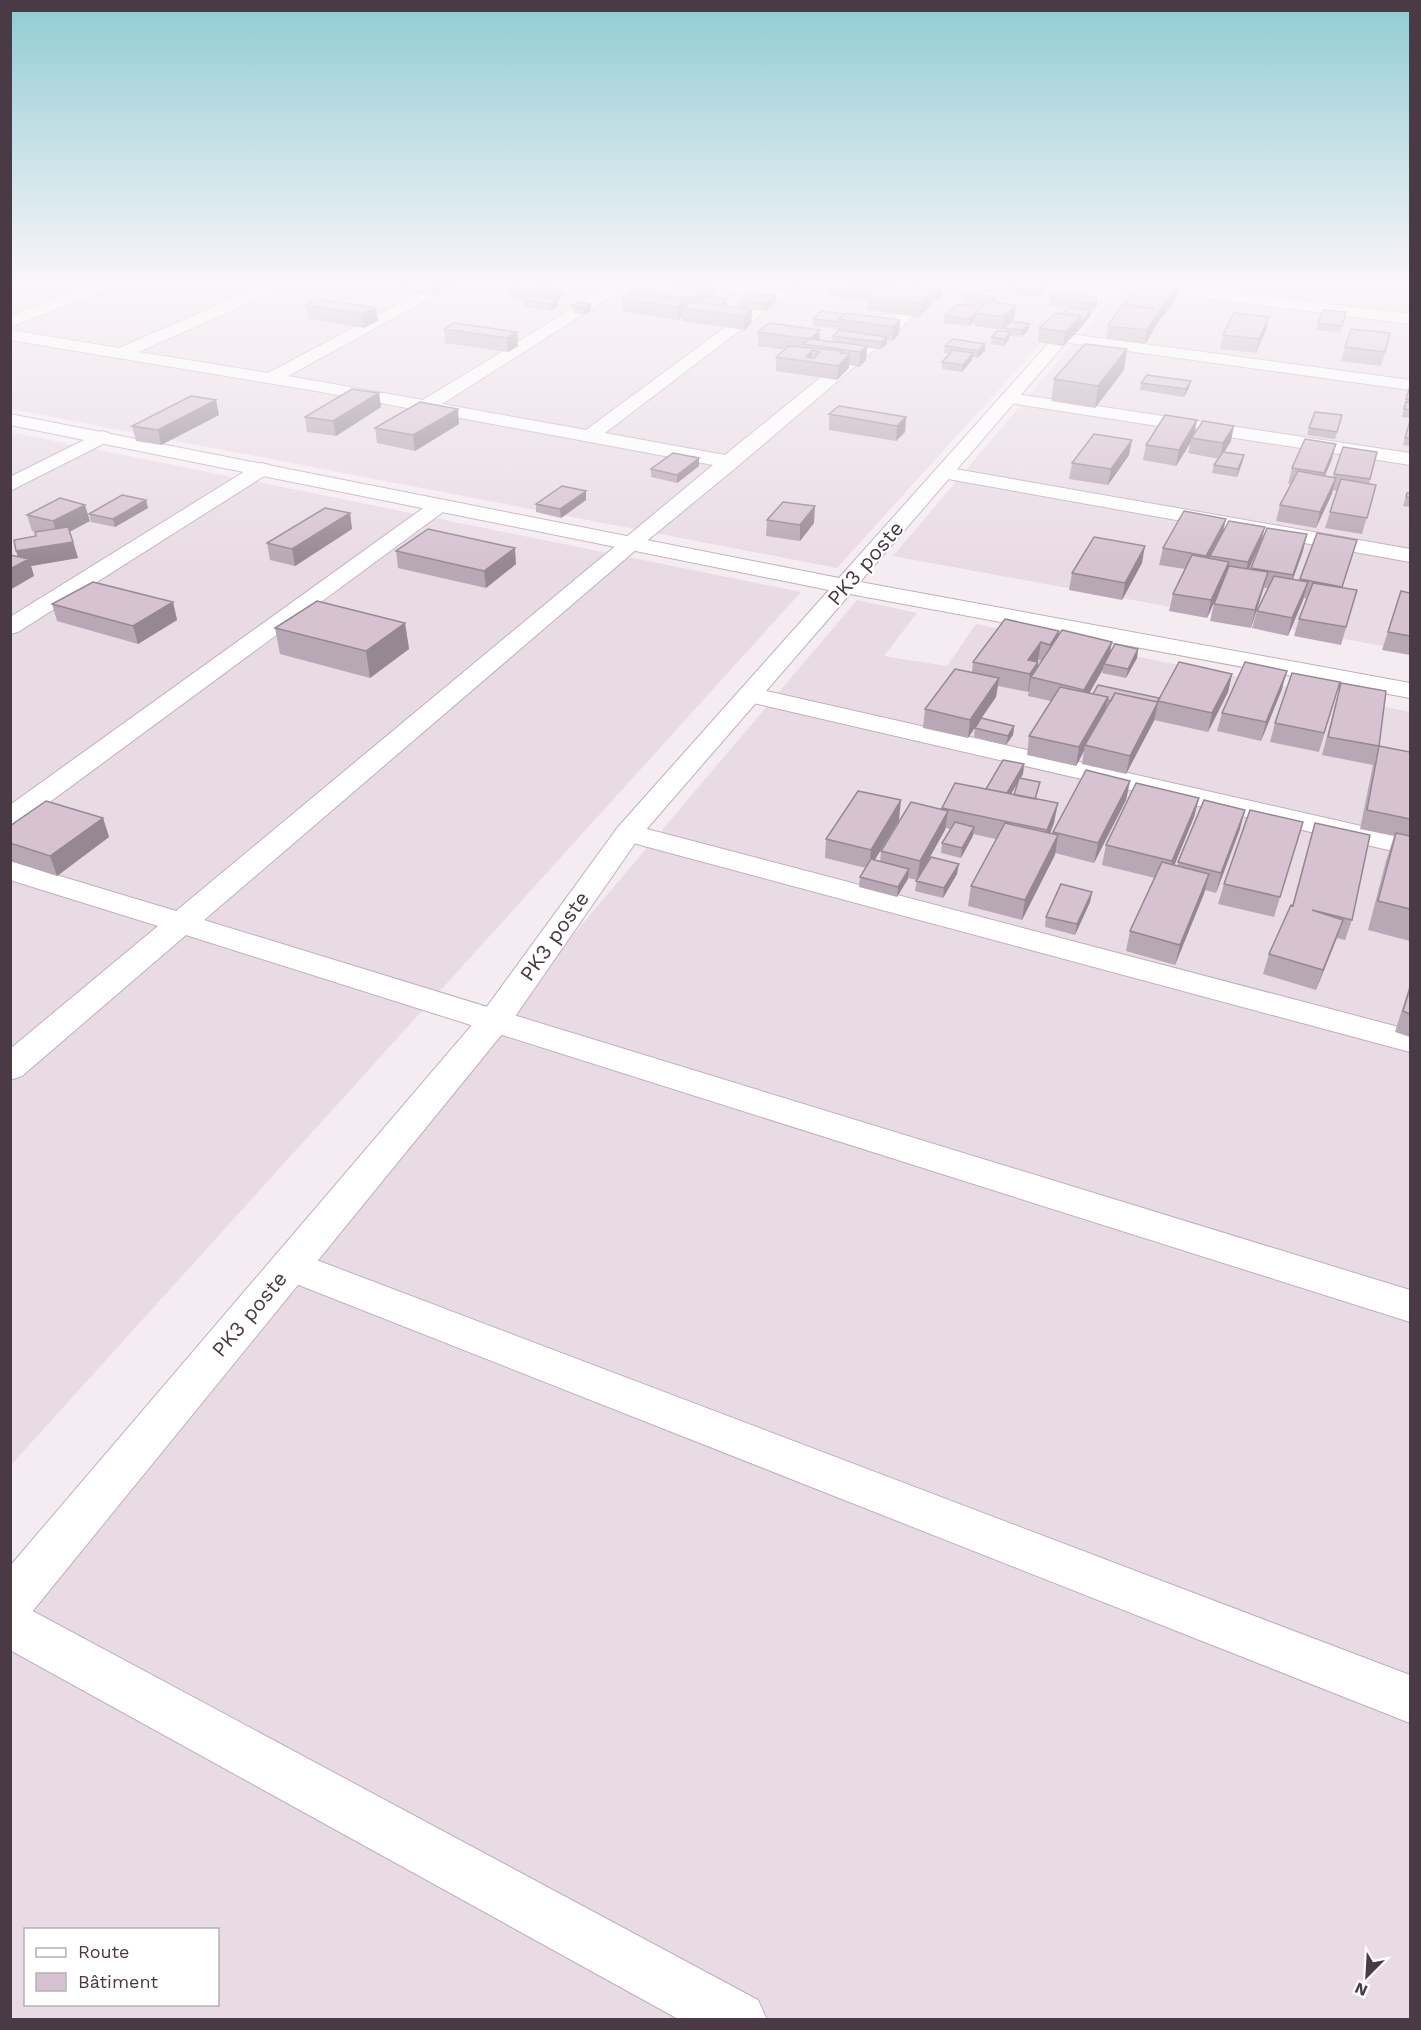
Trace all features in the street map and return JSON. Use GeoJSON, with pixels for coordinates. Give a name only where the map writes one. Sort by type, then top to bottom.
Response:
{"type":"FeatureCollection","features":[{"type":"Feature","properties":{"kind":"street"},"geometry":{"type":"LineString","coordinates":[[263,377],[731,462]]}},
{"type":"Feature","properties":{"kind":"street"},"geometry":{"type":"LineString","coordinates":[[426,406],[473,377]]}},
{"type":"Feature","properties":{"kind":"street"},"geometry":{"type":"LineString","coordinates":[[588,437],[669,377]]}},
{"type":"Feature","properties":{"kind":"street"},"geometry":{"type":"LineString","coordinates":[[10,1068],[629,544],[833,377]]}},
{"type":"Feature","properties":{"kind":"street","name":"PK3 poste"},"geometry":{"type":"LineString","coordinates":[[10,1602],[495,1020],[628,833],[1028,377]]}},
{"type":"Feature","properties":{"kind":"street"},"geometry":{"type":"LineString","coordinates":[[1349,377],[1410,385]]}},
{"type":"Feature","properties":{"kind":"street"},"geometry":{"type":"LineString","coordinates":[[1009,398],[1410,459]]}},
{"type":"Feature","properties":{"kind":"street"},"geometry":{"type":"LineString","coordinates":[[10,419],[844,586],[1410,692]]}},
{"type":"Feature","properties":{"kind":"street"},"geometry":{"type":"LineString","coordinates":[[10,485],[102,437]]}},
{"type":"Feature","properties":{"kind":"street"},"geometry":{"type":"LineString","coordinates":[[10,627],[262,469]]}},
{"type":"Feature","properties":{"kind":"street"},"geometry":{"type":"LineString","coordinates":[[944,473],[1410,556]]}},
{"type":"Feature","properties":{"kind":"street"},"geometry":{"type":"LineString","coordinates":[[10,818],[440,506]]}},
{"type":"Feature","properties":{"kind":"street"},"geometry":{"type":"LineString","coordinates":[[749,694],[1410,846]]}},
{"type":"Feature","properties":{"kind":"street"},"geometry":{"type":"LineString","coordinates":[[628,833],[1410,1041]]}},
{"type":"Feature","properties":{"kind":"street"},"geometry":{"type":"LineString","coordinates":[[10,870],[1410,1306]]}},
{"type":"Feature","properties":{"kind":"street"},"geometry":{"type":"LineString","coordinates":[[291,1264],[1410,1699]]}},
{"type":"Feature","properties":{"kind":"street"},"geometry":{"type":"LineString","coordinates":[[10,1624],[738,2019]]}},
{"type":"Feature","properties":{"kind":"shaded area"},"geometry":{"type":"Polygon","coordinates":[[[11,377],[1010,377],[837,568],[11,409],[11,377]]]}},
{"type":"Feature","properties":{"kind":"shaded area"},"geometry":{"type":"Polygon","coordinates":[[[1045,377],[1410,377],[1410,651],[893,556],[1045,377]]]}},
{"type":"Feature","properties":{"kind":"shaded area"},"geometry":{"type":"Polygon","coordinates":[[[10,432],[801,592],[11,1465],[10,1465],[10,432]]]}},
{"type":"Feature","properties":{"kind":"shaded area"},"geometry":{"type":"Polygon","coordinates":[[[857,600],[917,613],[884,656],[947,666],[976,624],[1410,712],[1410,2019],[11,2020],[11,1598],[857,600]]]}},
{"type":"Feature","properties":{"kind":"building"},"geometry":{"type":"Polygon","coordinates":[[[1056,377],[1105,377],[1098,386],[1054,379],[1056,377]]]}},
{"type":"Feature","properties":{"kind":"building"},"geometry":{"type":"Polygon","coordinates":[[[1146,377],[1191,381],[1186,389],[1141,383],[1146,377]]]}},
{"type":"Feature","properties":{"kind":"building"},"geometry":{"type":"Polygon","coordinates":[[[352,389],[379,393],[333,421],[305,417],[352,389]]]}},
{"type":"Feature","properties":{"kind":"building"},"geometry":{"type":"Polygon","coordinates":[[[1410,389],[1410,400],[1406,399],[1410,389]]]}},
{"type":"Feature","properties":{"kind":"building"},"geometry":{"type":"Polygon","coordinates":[[[191,396],[216,400],[158,430],[132,426],[191,396]]]}},
{"type":"Feature","properties":{"kind":"building"},"geometry":{"type":"Polygon","coordinates":[[[420,402],[458,409],[413,435],[375,428],[420,402]]]}},
{"type":"Feature","properties":{"kind":"building"},"geometry":{"type":"Polygon","coordinates":[[[1406,402],[1410,403],[1410,410],[1404,409],[1406,402]]]}},
{"type":"Feature","properties":{"kind":"building"},"geometry":{"type":"Polygon","coordinates":[[[839,406],[906,417],[897,426],[829,414],[839,406]]]}},
{"type":"Feature","properties":{"kind":"building"},"geometry":{"type":"Polygon","coordinates":[[[1315,412],[1342,415],[1337,432],[1309,428],[1315,412]]]}},
{"type":"Feature","properties":{"kind":"building"},"geometry":{"type":"Polygon","coordinates":[[[1165,415],[1197,420],[1179,450],[1146,445],[1165,415]]]}},
{"type":"Feature","properties":{"kind":"building"},"geometry":{"type":"Polygon","coordinates":[[[1203,421],[1234,426],[1223,443],[1191,438],[1203,421]]]}},
{"type":"Feature","properties":{"kind":"building"},"geometry":{"type":"Polygon","coordinates":[[[1410,421],[1410,438],[1405,438],[1410,421]]]}},
{"type":"Feature","properties":{"kind":"building"},"geometry":{"type":"Polygon","coordinates":[[[1094,434],[1132,440],[1111,469],[1072,463],[1094,434]]]}},
{"type":"Feature","properties":{"kind":"building"},"geometry":{"type":"Polygon","coordinates":[[[1305,439],[1336,444],[1324,473],[1292,468],[1305,439]]]}},
{"type":"Feature","properties":{"kind":"building"},"geometry":{"type":"Polygon","coordinates":[[[1343,447],[1377,452],[1370,479],[1334,474],[1343,447]]]}},
{"type":"Feature","properties":{"kind":"building"},"geometry":{"type":"Polygon","coordinates":[[[1223,452],[1244,455],[1238,469],[1214,465],[1223,452]]]}},
{"type":"Feature","properties":{"kind":"building"},"geometry":{"type":"Polygon","coordinates":[[[673,453],[699,458],[677,475],[651,469],[673,453]]]}},
{"type":"Feature","properties":{"kind":"building"},"geometry":{"type":"Polygon","coordinates":[[[1298,471],[1336,478],[1320,512],[1280,505],[1298,471]]]}},
{"type":"Feature","properties":{"kind":"building"},"geometry":{"type":"Polygon","coordinates":[[[1341,479],[1376,485],[1367,518],[1330,512],[1341,479]]]}},
{"type":"Feature","properties":{"kind":"building"},"geometry":{"type":"Polygon","coordinates":[[[562,486],[586,491],[560,509],[536,504],[562,486]]]}},
{"type":"Feature","properties":{"kind":"building"},"geometry":{"type":"Polygon","coordinates":[[[122,495],[146,500],[113,519],[89,514],[122,495]]]}},
{"type":"Feature","properties":{"kind":"building"},"geometry":{"type":"Polygon","coordinates":[[[60,498],[85,505],[53,521],[27,515],[60,498]]]}},
{"type":"Feature","properties":{"kind":"building"},"geometry":{"type":"Polygon","coordinates":[[[783,502],[815,506],[800,525],[767,520],[783,502]]]}},
{"type":"Feature","properties":{"kind":"building"},"geometry":{"type":"Polygon","coordinates":[[[325,508],[350,513],[292,549],[267,543],[325,508]]]}},
{"type":"Feature","properties":{"kind":"building"},"geometry":{"type":"Polygon","coordinates":[[[1184,511],[1226,519],[1206,556],[1163,548],[1184,511]]]}},
{"type":"Feature","properties":{"kind":"building"},"geometry":{"type":"Polygon","coordinates":[[[1229,521],[1265,527],[1248,562],[1210,556],[1229,521]]]}},
{"type":"Feature","properties":{"kind":"building"},"geometry":{"type":"Polygon","coordinates":[[[68,527],[73,542],[16,551],[14,540],[36,536],[35,532],[68,527]]]}},
{"type":"Feature","properties":{"kind":"building"},"geometry":{"type":"Polygon","coordinates":[[[1267,528],[1307,534],[1293,575],[1251,568],[1267,528]]]}},
{"type":"Feature","properties":{"kind":"building"},"geometry":{"type":"Polygon","coordinates":[[[428,529],[515,548],[484,571],[396,551],[428,529]]]}},
{"type":"Feature","properties":{"kind":"building"},"geometry":{"type":"Polygon","coordinates":[[[1317,533],[1357,540],[1342,587],[1300,579],[1317,533]]]}},
{"type":"Feature","properties":{"kind":"building"},"geometry":{"type":"Polygon","coordinates":[[[1094,537],[1145,546],[1125,583],[1072,573],[1094,537]]]}},
{"type":"Feature","properties":{"kind":"building"},"geometry":{"type":"Polygon","coordinates":[[[10,555],[29,559],[10,569],[10,555]]]}},
{"type":"Feature","properties":{"kind":"building"},"geometry":{"type":"Polygon","coordinates":[[[1192,555],[1229,562],[1211,600],[1173,594],[1192,555]]]}},
{"type":"Feature","properties":{"kind":"building"},"geometry":{"type":"Polygon","coordinates":[[[1229,566],[1268,572],[1255,610],[1214,604],[1229,566]]]}},
{"type":"Feature","properties":{"kind":"building"},"geometry":{"type":"Polygon","coordinates":[[[1274,576],[1308,582],[1292,618],[1257,611],[1274,576]]]}},
{"type":"Feature","properties":{"kind":"building"},"geometry":{"type":"Polygon","coordinates":[[[93,582],[173,602],[133,626],[52,604],[93,582]]]}},
{"type":"Feature","properties":{"kind":"building"},"geometry":{"type":"Polygon","coordinates":[[[1313,583],[1357,590],[1346,627],[1299,619],[1313,583]]]}},
{"type":"Feature","properties":{"kind":"building"},"geometry":{"type":"Polygon","coordinates":[[[1401,591],[1410,593],[1410,636],[1388,632],[1401,591]]]}},
{"type":"Feature","properties":{"kind":"building"},"geometry":{"type":"Polygon","coordinates":[[[317,601],[405,623],[366,651],[275,628],[317,601]]]}},
{"type":"Feature","properties":{"kind":"building"},"geometry":{"type":"Polygon","coordinates":[[[1005,619],[1059,631],[1050,645],[1041,642],[1028,660],[1038,662],[1030,674],[973,662],[1005,619]]]}},
{"type":"Feature","properties":{"kind":"building"},"geometry":{"type":"Polygon","coordinates":[[[1062,630],[1112,642],[1084,690],[1031,677],[1062,630]]]}},
{"type":"Feature","properties":{"kind":"building"},"geometry":{"type":"Polygon","coordinates":[[[1115,644],[1138,649],[1128,669],[1104,664],[1115,644]]]}},
{"type":"Feature","properties":{"kind":"building"},"geometry":{"type":"Polygon","coordinates":[[[1179,662],[1232,674],[1212,713],[1158,701],[1179,662]]]}},
{"type":"Feature","properties":{"kind":"building"},"geometry":{"type":"Polygon","coordinates":[[[1245,662],[1287,671],[1266,722],[1222,713],[1245,662]]]}},
{"type":"Feature","properties":{"kind":"building"},"geometry":{"type":"Polygon","coordinates":[[[955,669],[999,678],[970,720],[925,709],[955,669]]]}},
{"type":"Feature","properties":{"kind":"building"},"geometry":{"type":"Polygon","coordinates":[[[1292,673],[1340,682],[1324,733],[1275,723],[1292,673]]]}},
{"type":"Feature","properties":{"kind":"building"},"geometry":{"type":"Polygon","coordinates":[[[1341,683],[1386,691],[1379,746],[1328,737],[1341,683]]]}},
{"type":"Feature","properties":{"kind":"building"},"geometry":{"type":"Polygon","coordinates":[[[1098,685],[1159,698],[1157,702],[1115,693],[1111,701],[1107,700],[1108,697],[1093,694],[1098,685]]]}},
{"type":"Feature","properties":{"kind":"building"},"geometry":{"type":"Polygon","coordinates":[[[1060,687],[1108,697],[1079,747],[1029,736],[1060,687]]]}},
{"type":"Feature","properties":{"kind":"building"},"geometry":{"type":"Polygon","coordinates":[[[1115,693],[1158,702],[1130,756],[1085,745],[1115,693]]]}},
{"type":"Feature","properties":{"kind":"building"},"geometry":{"type":"Polygon","coordinates":[[[981,718],[1014,726],[1008,736],[975,728],[981,718]]]}},
{"type":"Feature","properties":{"kind":"building"},"geometry":{"type":"Polygon","coordinates":[[[1379,746],[1410,752],[1410,819],[1367,810],[1379,746]]]}},
{"type":"Feature","properties":{"kind":"building"},"geometry":{"type":"Polygon","coordinates":[[[1003,760],[1024,764],[1007,793],[986,789],[1003,760]]]}},
{"type":"Feature","properties":{"kind":"building"},"geometry":{"type":"Polygon","coordinates":[[[1086,770],[1130,781],[1098,843],[1053,832],[1086,770]]]}},
{"type":"Feature","properties":{"kind":"building"},"geometry":{"type":"Polygon","coordinates":[[[1019,778],[1040,782],[1035,799],[1014,795],[1019,778]]]}},
{"type":"Feature","properties":{"kind":"building"},"geometry":{"type":"Polygon","coordinates":[[[955,783],[1058,803],[1047,830],[942,808],[955,783]]]}},
{"type":"Feature","properties":{"kind":"building"},"geometry":{"type":"Polygon","coordinates":[[[1136,783],[1199,798],[1172,861],[1106,845],[1136,783]]]}},
{"type":"Feature","properties":{"kind":"building"},"geometry":{"type":"Polygon","coordinates":[[[858,791],[901,800],[871,850],[826,839],[858,791]]]}},
{"type":"Feature","properties":{"kind":"building"},"geometry":{"type":"Polygon","coordinates":[[[1204,800],[1245,810],[1221,873],[1178,862],[1204,800]]]}},
{"type":"Feature","properties":{"kind":"building"},"geometry":{"type":"Polygon","coordinates":[[[46,801],[103,818],[50,856],[10,843],[10,826],[46,801]]]}},
{"type":"Feature","properties":{"kind":"building"},"geometry":{"type":"Polygon","coordinates":[[[911,802],[948,811],[920,861],[881,851],[911,802]]]}},
{"type":"Feature","properties":{"kind":"building"},"geometry":{"type":"Polygon","coordinates":[[[1250,810],[1303,822],[1280,897],[1224,884],[1250,810]]]}},
{"type":"Feature","properties":{"kind":"building"},"geometry":{"type":"Polygon","coordinates":[[[955,822],[974,827],[962,848],[942,843],[955,822]]]}},
{"type":"Feature","properties":{"kind":"building"},"geometry":{"type":"Polygon","coordinates":[[[1005,823],[1058,835],[1025,900],[971,886],[1005,823]]]}},
{"type":"Feature","properties":{"kind":"building"},"geometry":{"type":"Polygon","coordinates":[[[1315,823],[1370,835],[1352,920],[1312,910],[1343,920],[1323,970],[1269,954],[1291,905],[1293,906],[1315,823]]]}},
{"type":"Feature","properties":{"kind":"building"},"geometry":{"type":"Polygon","coordinates":[[[1396,833],[1410,836],[1410,909],[1378,901],[1396,833]]]}},
{"type":"Feature","properties":{"kind":"building"},"geometry":{"type":"Polygon","coordinates":[[[931,857],[959,864],[944,888],[916,881],[931,857]]]}},
{"type":"Feature","properties":{"kind":"building"},"geometry":{"type":"Polygon","coordinates":[[[871,859],[909,869],[898,887],[860,877],[871,859]]]}},
{"type":"Feature","properties":{"kind":"building"},"geometry":{"type":"Polygon","coordinates":[[[1162,862],[1209,874],[1180,945],[1130,931],[1162,862]]]}},
{"type":"Feature","properties":{"kind":"building"},"geometry":{"type":"Polygon","coordinates":[[[1061,884],[1092,892],[1077,924],[1046,917],[1061,884]]]}},
{"type":"Feature","properties":{"kind":"building"},"geometry":{"type":"Polygon","coordinates":[[[1410,988],[1410,1014],[1403,1011],[1410,988]]]}}]}
